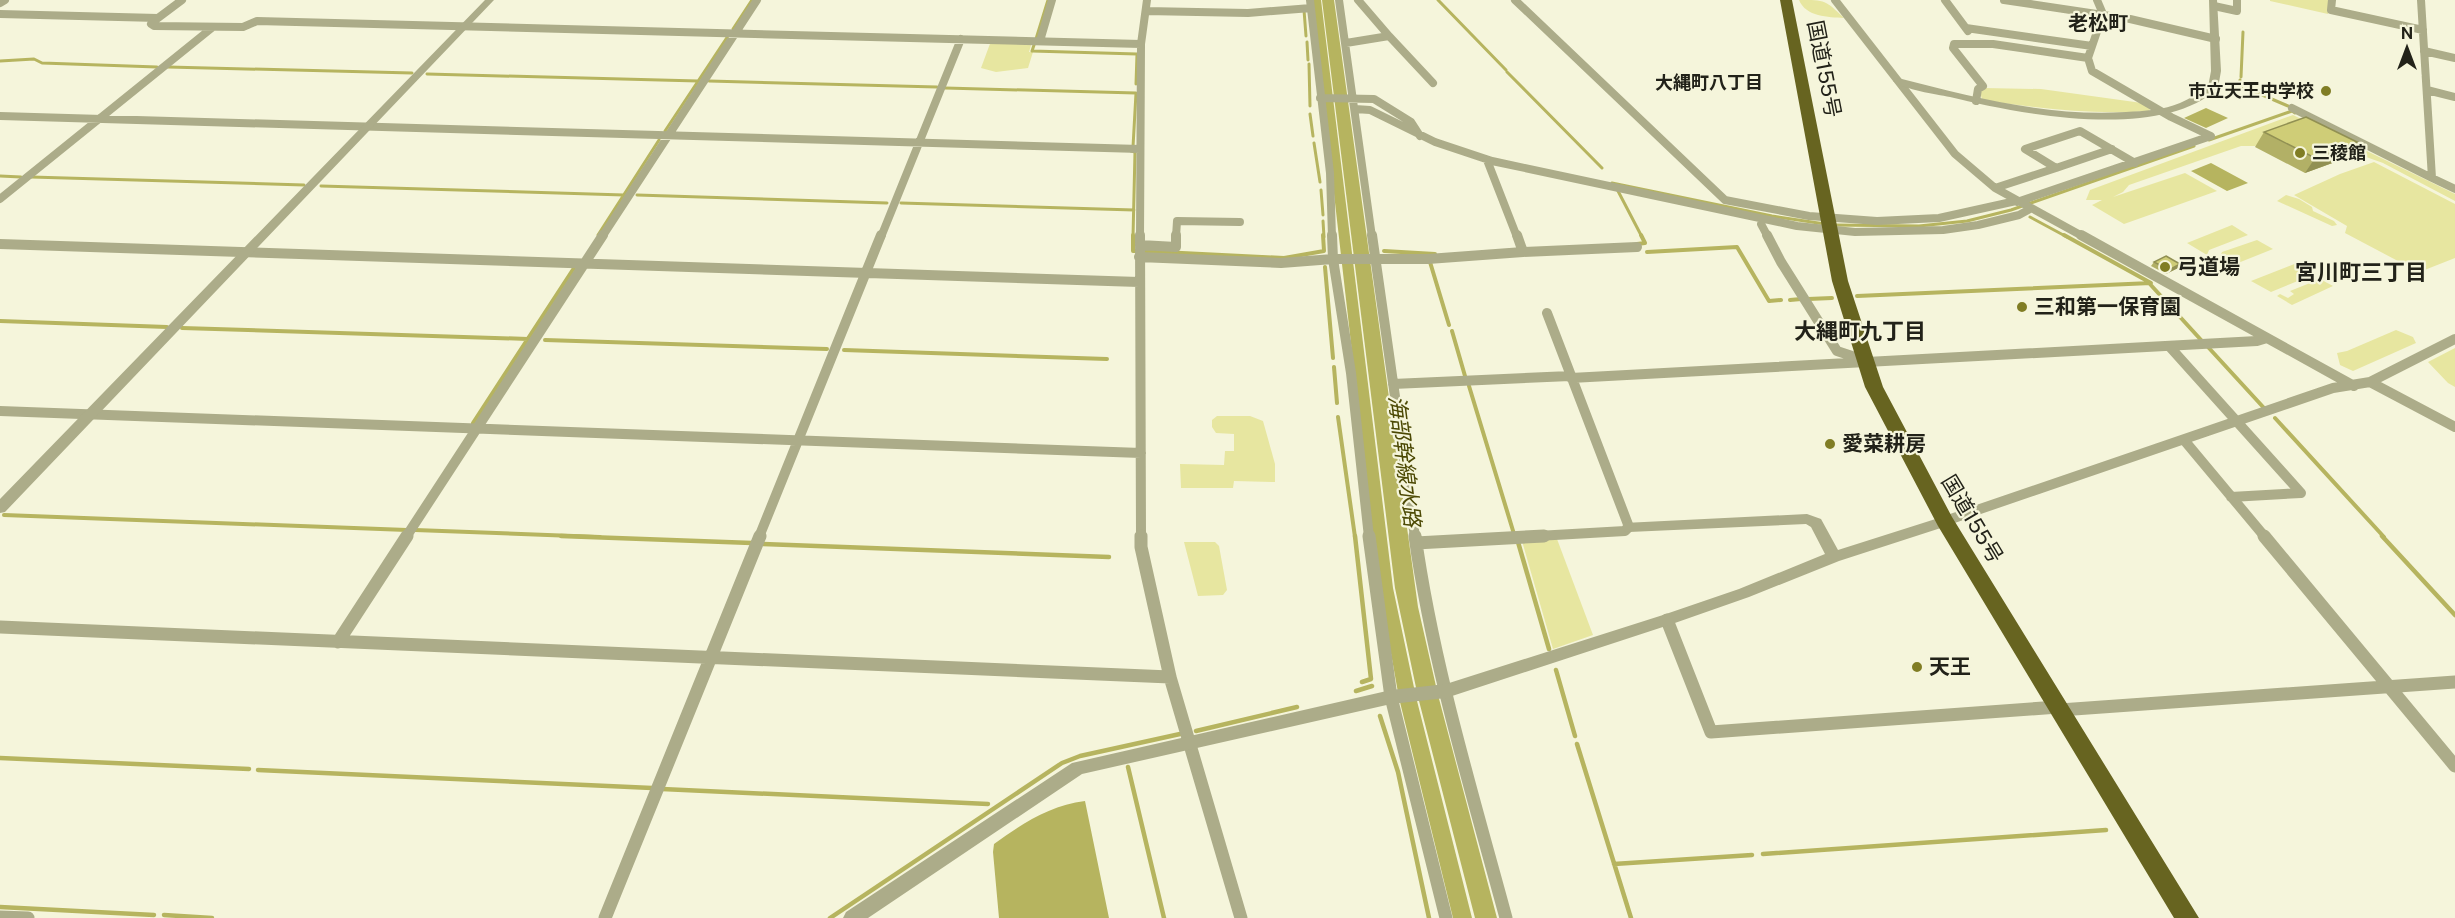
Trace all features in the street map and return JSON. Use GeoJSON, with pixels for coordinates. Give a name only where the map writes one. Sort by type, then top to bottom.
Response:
{"type":"FeatureCollection","features":[{"type":"Feature","properties":{"kind":"highway","name":"国道155号"},"geometry":{"type":"LineString","coordinates":[[1786,0],[1840,281],[1874,387],[1945,520],[2187,918]]}},
{"type":"Feature","properties":{"kind":"street"},"geometry":{"type":"LineString","coordinates":[[0,3],[5,0]]}},
{"type":"Feature","properties":{"kind":"street"},"geometry":{"type":"LineString","coordinates":[[182,0],[151,25],[243,27],[256,21],[1141,44]]}},
{"type":"Feature","properties":{"kind":"street"},"geometry":{"type":"LineString","coordinates":[[0,508],[489,0]]}},
{"type":"Feature","properties":{"kind":"street"},"geometry":{"type":"LineString","coordinates":[[338,642],[757,0]]}},
{"type":"Feature","properties":{"kind":"street"},"geometry":{"type":"LineString","coordinates":[[1040,41],[1052,0]]}},
{"type":"Feature","properties":{"kind":"street"},"geometry":{"type":"LineString","coordinates":[[1147,0],[1141,44],[1139,257],[1141,547],[1170,677],[1241,918]]}},
{"type":"Feature","properties":{"kind":"street"},"geometry":{"type":"LineString","coordinates":[[1339,0],[1351,81],[1351,98],[1355,109],[1421,580],[1442,692],[1506,918]]}},
{"type":"Feature","properties":{"kind":"street"},"geometry":{"type":"LineString","coordinates":[[1359,0],[1389,36],[1434,83]]}},
{"type":"Feature","properties":{"kind":"street"},"geometry":{"type":"LineString","coordinates":[[1515,0],[1725,200],[1763,219],[1865,232],[1943,230],[2019,215],[2022,205]]}},
{"type":"Feature","properties":{"kind":"street"},"geometry":{"type":"LineString","coordinates":[[1835,0],[1955,154],[1995,188],[2022,205],[2354,386]]}},
{"type":"Feature","properties":{"kind":"street"},"geometry":{"type":"LineString","coordinates":[[1945,0],[1977,44]]}},
{"type":"Feature","properties":{"kind":"street"},"geometry":{"type":"LineString","coordinates":[[2004,0],[2103,14],[2216,39]]}},
{"type":"Feature","properties":{"kind":"street"},"geometry":{"type":"LineString","coordinates":[[1355,109],[1370,110],[1420,136],[1487,160],[1740,209],[1780,212],[1829,226],[1920,220],[2022,205],[2211,136],[2171,117],[2092,71],[2088,58],[2103,14],[2097,0]]}},
{"type":"Feature","properties":{"kind":"street"},"geometry":{"type":"LineString","coordinates":[[1898,81],[1976,101],[2035,111],[2093,115],[2149,114],[2163,111],[2201,99],[2213,88],[2216,71],[2214,3],[2237,11],[2237,0]]}},
{"type":"Feature","properties":{"kind":"street"},"geometry":{"type":"LineString","coordinates":[[2332,0],[2331,10],[2423,30]]}},
{"type":"Feature","properties":{"kind":"street"},"geometry":{"type":"LineString","coordinates":[[2421,0],[2432,178]]}},
{"type":"Feature","properties":{"kind":"street"},"geometry":{"type":"LineString","coordinates":[[1146,11],[1248,14],[1310,4],[1330,173],[1333,259],[1351,373],[1372,570],[1394,697],[1446,918]]}},
{"type":"Feature","properties":{"kind":"street"},"geometry":{"type":"LineString","coordinates":[[0,14],[158,18]]}},
{"type":"Feature","properties":{"kind":"street"},"geometry":{"type":"LineString","coordinates":[[0,199],[213,27]]}},
{"type":"Feature","properties":{"kind":"street"},"geometry":{"type":"LineString","coordinates":[[1966,28],[2092,45]]}},
{"type":"Feature","properties":{"kind":"street"},"geometry":{"type":"LineString","coordinates":[[1346,43],[1389,36]]}},
{"type":"Feature","properties":{"kind":"street"},"geometry":{"type":"LineString","coordinates":[[605,918],[961,39]]}},
{"type":"Feature","properties":{"kind":"street"},"geometry":{"type":"LineString","coordinates":[[1976,101],[1978,89],[1983,86],[1953,48],[1954,44],[1977,44],[2088,58]]}},
{"type":"Feature","properties":{"kind":"street"},"geometry":{"type":"LineString","coordinates":[[2424,51],[2455,58]]}},
{"type":"Feature","properties":{"kind":"street"},"geometry":{"type":"LineString","coordinates":[[1351,81],[1374,99],[1411,122],[1420,136]]}},
{"type":"Feature","properties":{"kind":"street"},"geometry":{"type":"LineString","coordinates":[[2427,90],[2455,97]]}},
{"type":"Feature","properties":{"kind":"street"},"geometry":{"type":"LineString","coordinates":[[1321,98],[1374,99]]}},
{"type":"Feature","properties":{"kind":"street"},"geometry":{"type":"LineString","coordinates":[[2292,108],[2455,189]]}},
{"type":"Feature","properties":{"kind":"street"},"geometry":{"type":"LineString","coordinates":[[0,116],[1140,149]]}},
{"type":"Feature","properties":{"kind":"street"},"geometry":{"type":"LineString","coordinates":[[2056,168],[2025,149],[2080,132],[2135,163]]}},
{"type":"Feature","properties":{"kind":"street"},"geometry":{"type":"LineString","coordinates":[[1995,188],[2112,149]]}},
{"type":"Feature","properties":{"kind":"street"},"geometry":{"type":"LineString","coordinates":[[1487,160],[1523,252]]}},
{"type":"Feature","properties":{"kind":"street"},"geometry":{"type":"LineString","coordinates":[[1763,219],[1761,224],[1781,262],[1837,351],[1867,361]]}},
{"type":"Feature","properties":{"kind":"street"},"geometry":{"type":"LineString","coordinates":[[1140,245],[1176,247],[1177,221],[1240,222]]}},
{"type":"Feature","properties":{"kind":"street"},"geometry":{"type":"LineString","coordinates":[[0,244],[1139,282]]}},
{"type":"Feature","properties":{"kind":"street"},"geometry":{"type":"LineString","coordinates":[[1139,257],[1281,263],[1333,259],[1428,259],[1637,247]]}},
{"type":"Feature","properties":{"kind":"street"},"geometry":{"type":"LineString","coordinates":[[1547,313],[1629,527]]}},
{"type":"Feature","properties":{"kind":"street"},"geometry":{"type":"LineString","coordinates":[[1393,384],[2169,346],[2257,341],[2267,338]]}},
{"type":"Feature","properties":{"kind":"street"},"geometry":{"type":"LineString","coordinates":[[852,918],[1068,773],[1094,763],[1394,697],[1442,692],[1667,620],[1744,593],[1834,557],[2333,388],[2370,382],[2455,339]]}},
{"type":"Feature","properties":{"kind":"street"},"geometry":{"type":"LineString","coordinates":[[2169,346],[2301,493],[2231,497]]}},
{"type":"Feature","properties":{"kind":"street"},"geometry":{"type":"LineString","coordinates":[[2370,382],[2455,427]]}},
{"type":"Feature","properties":{"kind":"street"},"geometry":{"type":"LineString","coordinates":[[0,411],[1141,453]]}},
{"type":"Feature","properties":{"kind":"street"},"geometry":{"type":"LineString","coordinates":[[2184,440],[2455,766]]}},
{"type":"Feature","properties":{"kind":"street"},"geometry":{"type":"LineString","coordinates":[[1416,543],[1625,531],[1629,527],[1807,519],[1816,523],[1834,557]]}},
{"type":"Feature","properties":{"kind":"street"},"geometry":{"type":"LineString","coordinates":[[1667,620],[1711,732],[2455,681]]}},
{"type":"Feature","properties":{"kind":"street"},"geometry":{"type":"LineString","coordinates":[[0,627],[1170,677]]}},
{"type":"Feature","properties":{"kind":"street"},"geometry":{"type":"LineString","coordinates":[[0,916],[28,918]]}},
{"type":"Feature","properties":{"kind":"shaded area"},"geometry":{"type":"Polygon","coordinates":[[[1312,0],[1321,0],[1393,588],[1416,697],[1472,918],[1453,918],[1399,698],[1378,581],[1312,0]]]}},
{"type":"Feature","properties":{"kind":"shaded area"},"geometry":{"type":"Polygon","coordinates":[[[1322,0],[1334,0],[1418,607],[1438,695],[1497,918],[1475,918],[1418,697],[1395,588],[1322,0]]]}},
{"type":"Feature","properties":{"kind":"shaded area"},"geometry":{"type":"Polygon","coordinates":[[[1799,0],[1824,2],[1844,18],[1812,13],[1802,6],[1799,0]]]}},
{"type":"Feature","properties":{"kind":"shaded area"},"geometry":{"type":"Polygon","coordinates":[[[2329,0],[2328,14],[2270,1],[2329,0]]]}},
{"type":"Feature","properties":{"kind":"shaded area"},"geometry":{"type":"Polygon","coordinates":[[[991,41],[1032,42],[1029,52],[1033,52],[1028,68],[996,72],[981,68],[991,41]]]}},
{"type":"Feature","properties":{"kind":"shaded area"},"geometry":{"type":"Polygon","coordinates":[[[1984,88],[2041,89],[2142,103],[2151,107],[2149,111],[2128,112],[2044,108],[1982,100],[1980,91],[1984,88]]]}},
{"type":"Feature","properties":{"kind":"shaded area"},"geometry":{"type":"Polygon","coordinates":[[[2206,108],[2228,118],[2206,128],[2184,118],[2206,108]]]}},
{"type":"Feature","properties":{"kind":"shaded area"},"geometry":{"type":"Polygon","coordinates":[[[2293,115],[2455,194],[2455,201],[2383,163],[2296,132],[2255,146],[2241,146],[2129,185],[2123,192],[2113,197],[2185,173],[2217,191],[2124,224],[2092,205],[2102,200],[2086,200],[2090,190],[2293,115]]]}},
{"type":"Feature","properties":{"kind":"shaded area"},"geometry":{"type":"Polygon","coordinates":[[[2374,162],[2455,204],[2455,258],[2422,271],[2413,269],[2345,233],[2347,226],[2294,195],[2340,174],[2374,162]]]}},
{"type":"Feature","properties":{"kind":"shaded area"},"geometry":{"type":"Polygon","coordinates":[[[2211,163],[2248,183],[2227,191],[2191,171],[2211,163]]]}},
{"type":"Feature","properties":{"kind":"shaded area"},"geometry":{"type":"Polygon","coordinates":[[[2286,195],[2299,199],[2312,207],[2313,211],[2334,221],[2337,225],[2332,226],[2277,201],[2286,195]]]}},
{"type":"Feature","properties":{"kind":"shaded area"},"geometry":{"type":"Polygon","coordinates":[[[2232,225],[2248,235],[2209,250],[2207,255],[2187,243],[2232,225]]]}},
{"type":"Feature","properties":{"kind":"shaded area"},"geometry":{"type":"Polygon","coordinates":[[[2257,240],[2273,249],[2228,267],[2218,261],[2222,252],[2257,240]]]}},
{"type":"Feature","properties":{"kind":"shaded area"},"geometry":{"type":"Polygon","coordinates":[[[2297,263],[2315,274],[2271,292],[2251,281],[2297,263]]]}},
{"type":"Feature","properties":{"kind":"shaded area"},"geometry":{"type":"Polygon","coordinates":[[[2320,279],[2333,286],[2292,305],[2277,296],[2280,294],[2288,298],[2294,294],[2290,291],[2320,279]]]}},
{"type":"Feature","properties":{"kind":"shaded area"},"geometry":{"type":"Polygon","coordinates":[[[2396,330],[2413,337],[2416,343],[2353,371],[2340,365],[2337,353],[2396,330]]]}},
{"type":"Feature","properties":{"kind":"shaded area"},"geometry":{"type":"Polygon","coordinates":[[[2455,348],[2455,387],[2448,383],[2428,362],[2455,348]]]}},
{"type":"Feature","properties":{"kind":"shaded area"},"geometry":{"type":"Polygon","coordinates":[[[1217,416],[1250,416],[1263,421],[1275,464],[1275,482],[1234,481],[1233,488],[1181,488],[1180,464],[1224,465],[1225,451],[1234,451],[1234,434],[1216,433],[1212,427],[1212,420],[1217,416]]]}},
{"type":"Feature","properties":{"kind":"shaded area"},"geometry":{"type":"Polygon","coordinates":[[[1557,539],[1593,635],[1553,649],[1522,541],[1557,539]]]}},
{"type":"Feature","properties":{"kind":"shaded area"},"geometry":{"type":"Polygon","coordinates":[[[1184,542],[1215,542],[1219,546],[1227,590],[1223,595],[1198,596],[1184,542]]]}},
{"type":"Feature","properties":{"kind":"shaded area"},"geometry":{"type":"Polygon","coordinates":[[[1085,801],[1109,918],[999,918],[994,844],[1048,811],[1085,801]]]}},
{"type":"Feature","properties":{"kind":"building"},"geometry":{"type":"Polygon","coordinates":[[[2306,117],[2357,142],[2315,158],[2264,132],[2306,117]]]}},
{"type":"Feature","properties":{"kind":"building"},"geometry":{"type":"Polygon","coordinates":[[[2166,256],[2180,264],[2169,270],[2154,262],[2166,256]]]}},
{"type":"Feature","properties":{"kind":"waterway"},"geometry":{"type":"LineString","coordinates":[[733,29],[752,0]]}},
{"type":"Feature","properties":{"kind":"waterway"},"geometry":{"type":"LineString","coordinates":[[1036,39],[1048,0]]}},
{"type":"Feature","properties":{"kind":"waterway"},"geometry":{"type":"LineString","coordinates":[[1438,0],[1506,70]]}},
{"type":"Feature","properties":{"kind":"waterway"},"geometry":{"type":"LineString","coordinates":[[1304,10],[1306,36]]}},
{"type":"Feature","properties":{"kind":"waterway"},"geometry":{"type":"LineString","coordinates":[[2241,77],[2243,32]]}},
{"type":"Feature","properties":{"kind":"waterway"},"geometry":{"type":"LineString","coordinates":[[665,131],[728,36]]}},
{"type":"Feature","properties":{"kind":"waterway"},"geometry":{"type":"LineString","coordinates":[[1035,42],[1032,51],[1137,54],[1136,84]]}},
{"type":"Feature","properties":{"kind":"waterway"},"geometry":{"type":"LineString","coordinates":[[1307,42],[1308,60]]}},
{"type":"Feature","properties":{"kind":"waterway"},"geometry":{"type":"LineString","coordinates":[[0,61],[34,59],[42,63],[157,67]]}},
{"type":"Feature","properties":{"kind":"waterway"},"geometry":{"type":"LineString","coordinates":[[1309,64],[1310,106]]}},
{"type":"Feature","properties":{"kind":"waterway"},"geometry":{"type":"LineString","coordinates":[[168,67],[412,73]]}},
{"type":"Feature","properties":{"kind":"waterway"},"geometry":{"type":"LineString","coordinates":[[1507,72],[1602,168]]}},
{"type":"Feature","properties":{"kind":"waterway"},"geometry":{"type":"LineString","coordinates":[[427,74],[698,81]]}},
{"type":"Feature","properties":{"kind":"waterway"},"geometry":{"type":"LineString","coordinates":[[2240,80],[2239,85],[2288,106]]}},
{"type":"Feature","properties":{"kind":"waterway"},"geometry":{"type":"LineString","coordinates":[[709,81],[937,87]]}},
{"type":"Feature","properties":{"kind":"waterway"},"geometry":{"type":"LineString","coordinates":[[945,88],[1136,93],[1133,147]]}},
{"type":"Feature","properties":{"kind":"waterway"},"geometry":{"type":"LineString","coordinates":[[2209,140],[2292,111],[2295,113]]}},
{"type":"Feature","properties":{"kind":"waterway"},"geometry":{"type":"LineString","coordinates":[[1310,114],[1313,136]]}},
{"type":"Feature","properties":{"kind":"waterway"},"geometry":{"type":"LineString","coordinates":[[624,195],[659,140]]}},
{"type":"Feature","properties":{"kind":"waterway"},"geometry":{"type":"LineString","coordinates":[[1314,143],[1320,182]]}},
{"type":"Feature","properties":{"kind":"waterway"},"geometry":{"type":"LineString","coordinates":[[1833,225],[1919,226],[1967,221],[2011,210],[2194,146]]}},
{"type":"Feature","properties":{"kind":"waterway"},"geometry":{"type":"LineString","coordinates":[[1131,151],[1135,152],[1134,210]]}},
{"type":"Feature","properties":{"kind":"waterway"},"geometry":{"type":"LineString","coordinates":[[0,176],[21,177]]}},
{"type":"Feature","properties":{"kind":"waterway"},"geometry":{"type":"LineString","coordinates":[[31,177],[304,185]]}},
{"type":"Feature","properties":{"kind":"waterway"},"geometry":{"type":"LineString","coordinates":[[1612,183],[1772,216],[1825,224]]}},
{"type":"Feature","properties":{"kind":"waterway"},"geometry":{"type":"LineString","coordinates":[[321,186],[624,195]]}},
{"type":"Feature","properties":{"kind":"waterway"},"geometry":{"type":"LineString","coordinates":[[1321,190],[1323,215]]}},
{"type":"Feature","properties":{"kind":"waterway"},"geometry":{"type":"LineString","coordinates":[[1618,191],[1642,237]]}},
{"type":"Feature","properties":{"kind":"waterway"},"geometry":{"type":"LineString","coordinates":[[598,235],[624,195]]}},
{"type":"Feature","properties":{"kind":"waterway"},"geometry":{"type":"LineString","coordinates":[[637,195],[887,203]]}},
{"type":"Feature","properties":{"kind":"waterway"},"geometry":{"type":"LineString","coordinates":[[901,203],[1134,210]]}},
{"type":"Feature","properties":{"kind":"waterway"},"geometry":{"type":"LineString","coordinates":[[1133,237],[1134,210]]}},
{"type":"Feature","properties":{"kind":"waterway"},"geometry":{"type":"LineString","coordinates":[[2030,217],[2067,237]]}},
{"type":"Feature","properties":{"kind":"waterway"},"geometry":{"type":"LineString","coordinates":[[1323,221],[1324,237]]}},
{"type":"Feature","properties":{"kind":"waterway"},"geometry":{"type":"LineString","coordinates":[[1142,251],[1284,258],[1324,251],[1323,235]]}},
{"type":"Feature","properties":{"kind":"waterway"},"geometry":{"type":"LineString","coordinates":[[2064,235],[2151,283],[2149,283]]}},
{"type":"Feature","properties":{"kind":"waterway"},"geometry":{"type":"LineString","coordinates":[[1133,237],[1133,251],[1136,251]]}},
{"type":"Feature","properties":{"kind":"waterway"},"geometry":{"type":"LineString","coordinates":[[1637,244],[1645,243],[1642,237]]}},
{"type":"Feature","properties":{"kind":"waterway"},"geometry":{"type":"LineString","coordinates":[[1647,252],[1737,247],[1769,301],[1781,300]]}},
{"type":"Feature","properties":{"kind":"waterway"},"geometry":{"type":"LineString","coordinates":[[1384,251],[1435,254]]}},
{"type":"Feature","properties":{"kind":"waterway"},"geometry":{"type":"LineString","coordinates":[[1430,262],[1449,325]]}},
{"type":"Feature","properties":{"kind":"waterway"},"geometry":{"type":"LineString","coordinates":[[1325,267],[1333,358]]}},
{"type":"Feature","properties":{"kind":"waterway"},"geometry":{"type":"LineString","coordinates":[[528,339],[574,268]]}},
{"type":"Feature","properties":{"kind":"waterway"},"geometry":{"type":"LineString","coordinates":[[1857,296],[2149,283]]}},
{"type":"Feature","properties":{"kind":"waterway"},"geometry":{"type":"LineString","coordinates":[[2149,283],[2202,341]]}},
{"type":"Feature","properties":{"kind":"waterway"},"geometry":{"type":"LineString","coordinates":[[1808,299],[1832,298]]}},
{"type":"Feature","properties":{"kind":"waterway"},"geometry":{"type":"LineString","coordinates":[[1790,300],[1801,299]]}},
{"type":"Feature","properties":{"kind":"waterway"},"geometry":{"type":"LineString","coordinates":[[0,321],[167,327]]}},
{"type":"Feature","properties":{"kind":"waterway"},"geometry":{"type":"LineString","coordinates":[[182,328],[528,339]]}},
{"type":"Feature","properties":{"kind":"waterway"},"geometry":{"type":"LineString","coordinates":[[1452,331],[1465,376]]}},
{"type":"Feature","properties":{"kind":"waterway"},"geometry":{"type":"LineString","coordinates":[[473,423],[528,339]]}},
{"type":"Feature","properties":{"kind":"waterway"},"geometry":{"type":"LineString","coordinates":[[545,340],[827,349]]}},
{"type":"Feature","properties":{"kind":"waterway"},"geometry":{"type":"LineString","coordinates":[[2208,347],[2264,408]]}},
{"type":"Feature","properties":{"kind":"waterway"},"geometry":{"type":"LineString","coordinates":[[844,350],[1107,359]]}},
{"type":"Feature","properties":{"kind":"waterway"},"geometry":{"type":"LineString","coordinates":[[1334,367],[1337,403]]}},
{"type":"Feature","properties":{"kind":"waterway"},"geometry":{"type":"LineString","coordinates":[[1469,386],[1514,534]]}},
{"type":"Feature","properties":{"kind":"waterway"},"geometry":{"type":"LineString","coordinates":[[1338,417],[1355,537]]}},
{"type":"Feature","properties":{"kind":"waterway"},"geometry":{"type":"LineString","coordinates":[[2275,418],[2384,537]]}},
{"type":"Feature","properties":{"kind":"waterway"},"geometry":{"type":"LineString","coordinates":[[4,515],[407,530]]}},
{"type":"Feature","properties":{"kind":"waterway"},"geometry":{"type":"LineString","coordinates":[[415,530],[600,537]]}},
{"type":"Feature","properties":{"kind":"waterway"},"geometry":{"type":"LineString","coordinates":[[561,536],[752,543]]}},
{"type":"Feature","properties":{"kind":"waterway"},"geometry":{"type":"LineString","coordinates":[[1355,536],[1371,679],[1362,682]]}},
{"type":"Feature","properties":{"kind":"waterway"},"geometry":{"type":"LineString","coordinates":[[2382,536],[2455,615]]}},
{"type":"Feature","properties":{"kind":"waterway"},"geometry":{"type":"LineString","coordinates":[[1518,542],[1549,649]]}},
{"type":"Feature","properties":{"kind":"waterway"},"geometry":{"type":"LineString","coordinates":[[763,544],[1109,557]]}},
{"type":"Feature","properties":{"kind":"waterway"},"geometry":{"type":"LineString","coordinates":[[1556,670],[1575,736]]}},
{"type":"Feature","properties":{"kind":"waterway"},"geometry":{"type":"LineString","coordinates":[[1356,691],[1372,686]]}},
{"type":"Feature","properties":{"kind":"waterway"},"geometry":{"type":"LineString","coordinates":[[1196,731],[1297,707]]}},
{"type":"Feature","properties":{"kind":"waterway"},"geometry":{"type":"LineString","coordinates":[[1380,716],[1398,772],[1429,918]]}},
{"type":"Feature","properties":{"kind":"waterway"},"geometry":{"type":"LineString","coordinates":[[830,918],[1062,763],[1080,756],[1180,734]]}},
{"type":"Feature","properties":{"kind":"waterway"},"geometry":{"type":"LineString","coordinates":[[1577,744],[1614,864]]}},
{"type":"Feature","properties":{"kind":"waterway"},"geometry":{"type":"LineString","coordinates":[[0,758],[249,769]]}},
{"type":"Feature","properties":{"kind":"waterway"},"geometry":{"type":"LineString","coordinates":[[1128,767],[1164,918]]}},
{"type":"Feature","properties":{"kind":"waterway"},"geometry":{"type":"LineString","coordinates":[[258,770],[652,788]]}},
{"type":"Feature","properties":{"kind":"waterway"},"geometry":{"type":"LineString","coordinates":[[662,789],[988,804]]}},
{"type":"Feature","properties":{"kind":"waterway"},"geometry":{"type":"LineString","coordinates":[[1763,854],[2106,830]]}},
{"type":"Feature","properties":{"kind":"waterway"},"geometry":{"type":"LineString","coordinates":[[1614,864],[1752,855]]}},
{"type":"Feature","properties":{"kind":"waterway"},"geometry":{"type":"LineString","coordinates":[[1614,864],[1631,918]]}},
{"type":"Feature","properties":{"kind":"waterway"},"geometry":{"type":"LineString","coordinates":[[0,907],[154,915]]}},
{"type":"Feature","properties":{"kind":"waterway"},"geometry":{"type":"LineString","coordinates":[[164,915],[212,918]]}},
{"type":"Feature","properties":{"kind":"place","name":"市立天王中学校"},"geometry":{"type":"Point","coordinates":[2326,91]}},
{"type":"Feature","properties":{"kind":"place","name":"三稜館"},"geometry":{"type":"Point","coordinates":[2300,153]}},
{"type":"Feature","properties":{"kind":"place","name":"弓道場"},"geometry":{"type":"Point","coordinates":[2165,267]}},
{"type":"Feature","properties":{"kind":"place","name":"三和第一保育園"},"geometry":{"type":"Point","coordinates":[2022,307]}},
{"type":"Feature","properties":{"kind":"place","name":"愛菜耕房"},"geometry":{"type":"Point","coordinates":[1830,444]}},
{"type":"Feature","properties":{"kind":"place","name":"天王"},"geometry":{"type":"Point","coordinates":[1917,667]}},
{"type":"Feature","properties":{"kind":"district","name":"老松町"},"geometry":{"type":"Point","coordinates":[2098,23]}},
{"type":"Feature","properties":{"kind":"district","name":"大縄町八丁目"},"geometry":{"type":"Point","coordinates":[1709,83]}},
{"type":"Feature","properties":{"kind":"district","name":"宮川町三丁目"},"geometry":{"type":"Point","coordinates":[2361,272]}},
{"type":"Feature","properties":{"kind":"district","name":"大縄町九丁目"},"geometry":{"type":"Point","coordinates":[1860,331]}},
{"type":"Feature","properties":{"kind":"water label","name":"海部幹線水路"},"geometry":{"type":"Point","coordinates":[1405,461]}}]}
